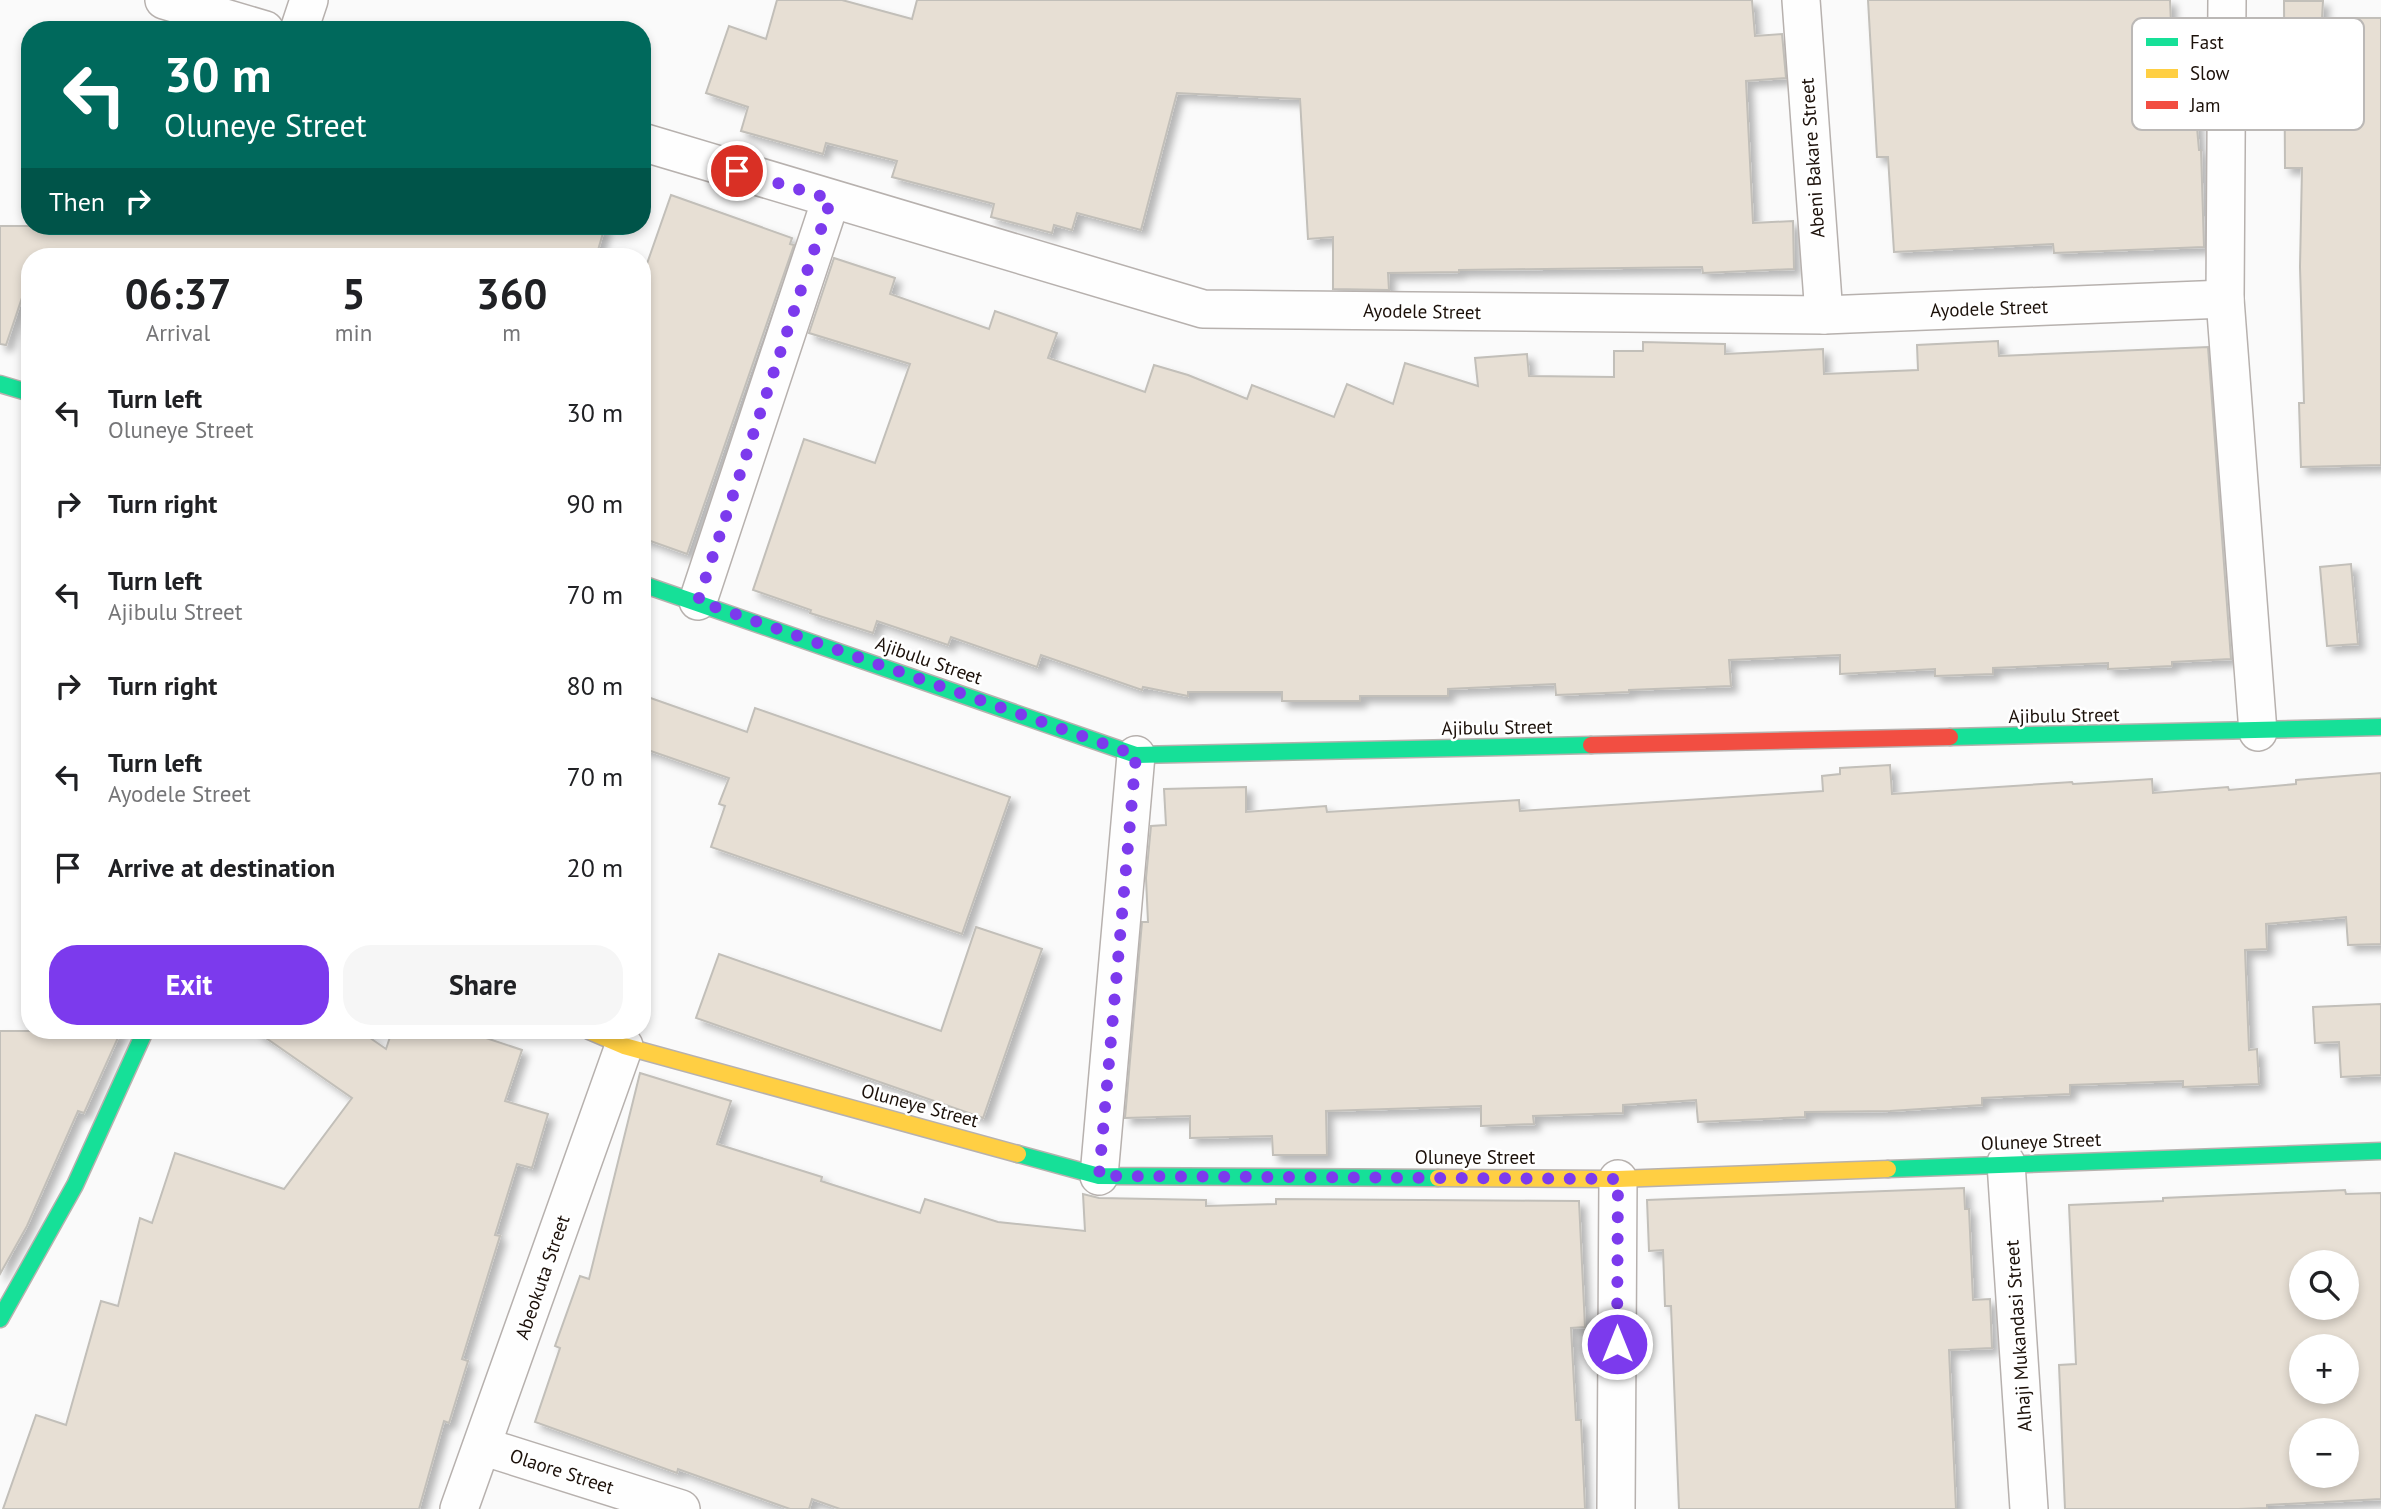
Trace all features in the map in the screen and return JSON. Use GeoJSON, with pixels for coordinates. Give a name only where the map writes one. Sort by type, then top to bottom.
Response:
{"type":"FeatureCollection","features":[{"type":"Feature","properties":{"kind":"street"},"geometry":{"type":"LineString","coordinates":[[164,0],[235,21]]}},
{"type":"Feature","properties":{"kind":"street"},"geometry":{"type":"LineString","coordinates":[[302,21],[309,0]]}},
{"type":"Feature","properties":{"kind":"street","name":"Abeni Bakare Street"},"geometry":{"type":"LineString","coordinates":[[1801,0],[1824,315]]}},
{"type":"Feature","properties":{"kind":"street"},"geometry":{"type":"LineString","coordinates":[[2227,0],[2227,18]]}},
{"type":"Feature","properties":{"kind":"street"},"geometry":{"type":"LineString","coordinates":[[2226,130],[2225,299],[2258,732]]}},
{"type":"Feature","properties":{"kind":"street","name":"Ayodele Street"},"geometry":{"type":"LineString","coordinates":[[651,145],[1203,309],[1824,315],[2225,299]]}},
{"type":"Feature","properties":{"kind":"street"},"geometry":{"type":"LineString","coordinates":[[698,601],[831,199]]}},
{"type":"Feature","properties":{"kind":"street"},"geometry":{"type":"LineString","coordinates":[[0,384],[21,390]]}},
{"type":"Feature","properties":{"kind":"street","name":"Ajibulu Street"},"geometry":{"type":"LineString","coordinates":[[651,587],[1136,755],[2258,732],[2381,727]]}},
{"type":"Feature","properties":{"kind":"street"},"geometry":{"type":"LineString","coordinates":[[1099,1176],[1136,755]]}},
{"type":"Feature","properties":{"kind":"street"},"geometry":{"type":"LineString","coordinates":[[0,1319],[75,1185],[141,1039]]}},
{"type":"Feature","properties":{"kind":"street","name":"Oluneye Street"},"geometry":{"type":"LineString","coordinates":[[609,1039],[1099,1176],[1618,1179],[2381,1151]]}},
{"type":"Feature","properties":{"kind":"street","name":"Abeokuta Street"},"geometry":{"type":"LineString","coordinates":[[459,1509],[624,1045]]}},
{"type":"Feature","properties":{"kind":"street","name":"Alhaji Mukandasi Street"},"geometry":{"type":"LineString","coordinates":[[2006,1163],[2029,1509]]}},
{"type":"Feature","properties":{"kind":"street"},"geometry":{"type":"LineString","coordinates":[[1616,1509],[1618,1179]]}},
{"type":"Feature","properties":{"kind":"street","name":"Olaore Street"},"geometry":{"type":"LineString","coordinates":[[482,1446],[681,1509]]}},
{"type":"Feature","properties":{"kind":"building"},"geometry":{"type":"Polygon","coordinates":[[[777,0],[842,0],[912,19],[917,0],[1752,0],[1755,36],[1782,34],[1786,78],[1746,81],[1753,223],[1793,221],[1794,269],[1703,273],[1702,267],[1388,273],[1389,290],[1333,289],[1333,237],[1308,239],[1300,99],[1177,93],[1141,230],[1077,213],[1072,230],[1054,225],[1052,233],[991,217],[994,204],[892,177],[897,161],[826,143],[823,154],[741,131],[748,107],[706,93],[729,26],[766,39],[777,0]]]}},
{"type":"Feature","properties":{"kind":"building"},"geometry":{"type":"Polygon","coordinates":[[[1868,0],[2170,0],[2171,18],[2132,18],[2132,130],[2197,130],[2201,150],[2204,247],[2054,253],[2053,244],[1894,252],[1888,157],[1877,157],[1868,0]]]}},
{"type":"Feature","properties":{"kind":"building"},"geometry":{"type":"Polygon","coordinates":[[[2284,1],[2323,1],[2322,18],[2284,18],[2284,1]]]}},
{"type":"Feature","properties":{"kind":"building"},"geometry":{"type":"Polygon","coordinates":[[[2364,18],[2381,18],[2381,465],[2301,467],[2299,403],[2304,403],[2300,267],[2302,168],[2285,168],[2285,130],[2364,130],[2364,18]]]}},
{"type":"Feature","properties":{"kind":"building"},"geometry":{"type":"Polygon","coordinates":[[[671,195],[792,238],[790,244],[794,245],[687,554],[651,541],[651,252],[671,195]]]}},
{"type":"Feature","properties":{"kind":"building"},"geometry":{"type":"Polygon","coordinates":[[[0,226],[21,226],[21,235],[602,235],[599,248],[21,248],[21,301],[6,345],[0,344],[0,226]]]}},
{"type":"Feature","properties":{"kind":"building"},"geometry":{"type":"Polygon","coordinates":[[[834,258],[895,278],[890,294],[989,329],[995,311],[1057,333],[1048,358],[1145,392],[1154,365],[1188,375],[1247,399],[1252,385],[1334,417],[1347,384],[1393,404],[1405,363],[1478,386],[1475,358],[1527,354],[1529,376],[1614,377],[1614,351],[1643,351],[1643,342],[1725,344],[1725,354],[1823,349],[1824,374],[1918,370],[1917,345],[1998,341],[1999,356],[2208,347],[2231,659],[2172,662],[2172,666],[2108,669],[2108,663],[1993,668],[1993,674],[1935,676],[1935,669],[1840,674],[1840,655],[1729,660],[1731,686],[1556,695],[1555,684],[1448,689],[1448,696],[1360,696],[1360,701],[1282,701],[1282,692],[1188,692],[1188,696],[1143,687],[1142,690],[1041,655],[1037,667],[951,637],[948,645],[877,621],[873,633],[810,613],[811,610],[753,590],[804,439],[875,463],[910,364],[809,333],[834,258]]]}},
{"type":"Feature","properties":{"kind":"building"},"geometry":{"type":"Polygon","coordinates":[[[2351,564],[2358,644],[2327,646],[2320,567],[2351,564]]]}},
{"type":"Feature","properties":{"kind":"building"},"geometry":{"type":"Polygon","coordinates":[[[651,698],[747,732],[755,708],[1010,797],[962,934],[711,847],[725,806],[719,804],[729,778],[651,751],[651,698]]]}},
{"type":"Feature","properties":{"kind":"building"},"geometry":{"type":"Polygon","coordinates":[[[1890,765],[1892,794],[2152,779],[2153,793],[2228,787],[2229,790],[2296,784],[2296,780],[2381,773],[2381,944],[2348,945],[2346,917],[2266,924],[2267,949],[2245,950],[2249,1050],[2257,1049],[2259,1084],[2183,1087],[2183,1081],[2070,1085],[2070,1094],[1982,1098],[1982,1105],[1890,1111],[1805,1112],[1805,1117],[1698,1122],[1696,1100],[1623,1105],[1623,1113],[1533,1116],[1534,1124],[1481,1126],[1481,1106],[1326,1111],[1327,1155],[1273,1155],[1272,1136],[1190,1138],[1190,1116],[1125,1118],[1142,922],[1148,922],[1146,878],[1151,826],[1166,825],[1164,789],[1246,787],[1246,812],[1326,806],[1327,812],[1519,800],[1520,811],[1823,791],[1822,776],[1840,774],[1840,768],[1890,765]]]}},
{"type":"Feature","properties":{"kind":"building"},"geometry":{"type":"Polygon","coordinates":[[[976,927],[1042,949],[983,1118],[696,1018],[719,954],[941,1031],[976,927]]]}},
{"type":"Feature","properties":{"kind":"building"},"geometry":{"type":"Polygon","coordinates":[[[2381,1004],[2381,1075],[2341,1077],[2339,1042],[2315,1043],[2313,1007],[2381,1004]]]}},
{"type":"Feature","properties":{"kind":"building"},"geometry":{"type":"Polygon","coordinates":[[[0,1031],[21,1031],[21,1039],[117,1039],[84,1113],[78,1111],[27,1226],[0,1274],[0,1031]]]}},
{"type":"Feature","properties":{"kind":"building"},"geometry":{"type":"Polygon","coordinates":[[[267,1039],[372,1039],[386,1049],[389,1039],[489,1039],[522,1050],[505,1101],[548,1114],[532,1168],[517,1164],[495,1235],[500,1236],[462,1359],[468,1361],[449,1423],[444,1421],[419,1509],[3,1509],[36,1415],[66,1425],[101,1301],[118,1306],[140,1218],[152,1223],[175,1153],[284,1189],[352,1098],[267,1039]]]}},
{"type":"Feature","properties":{"kind":"building"},"geometry":{"type":"Polygon","coordinates":[[[640,1073],[731,1101],[717,1144],[822,1177],[821,1181],[920,1213],[925,1199],[998,1222],[1085,1231],[1083,1194],[1099,1198],[1206,1200],[1206,1206],[1276,1204],[1276,1199],[1579,1201],[1585,1327],[1571,1328],[1576,1420],[1581,1420],[1585,1509],[840,1509],[812,1499],[809,1509],[790,1509],[678,1469],[677,1473],[535,1422],[560,1348],[555,1346],[580,1276],[589,1279],[640,1073]]]}},
{"type":"Feature","properties":{"kind":"building"},"geometry":{"type":"Polygon","coordinates":[[[1964,1188],[1965,1209],[1969,1209],[1973,1300],[1990,1299],[1992,1348],[1949,1350],[1956,1509],[1679,1509],[1671,1306],[1665,1306],[1663,1250],[1649,1251],[1647,1200],[1964,1188]]]}},
{"type":"Feature","properties":{"kind":"building"},"geometry":{"type":"Polygon","coordinates":[[[2345,1190],[2346,1194],[2381,1193],[2381,1499],[2238,1509],[2065,1509],[2059,1365],[2076,1364],[2069,1205],[2163,1201],[2163,1198],[2345,1190]]]}},
{"type":"Feature","properties":{"kind":"traffic: fast"},"geometry":{"type":"LineString","coordinates":[[0,384],[21,390]]}},
{"type":"Feature","properties":{"kind":"traffic: fast"},"geometry":{"type":"LineString","coordinates":[[651,587],[1136,755],[1591,745]]}},
{"type":"Feature","properties":{"kind":"traffic: fast"},"geometry":{"type":"LineString","coordinates":[[1950,737],[2381,727]]}},
{"type":"Feature","properties":{"kind":"traffic: fast"},"geometry":{"type":"LineString","coordinates":[[0,1319],[75,1185],[141,1039]]}},
{"type":"Feature","properties":{"kind":"traffic: fast"},"geometry":{"type":"LineString","coordinates":[[1888,1169],[2381,1151]]}},
{"type":"Feature","properties":{"kind":"traffic: fast"},"geometry":{"type":"LineString","coordinates":[[1018,1154],[1099,1176],[1438,1178]]}},
{"type":"Feature","properties":{"kind":"traffic: slow"},"geometry":{"type":"LineString","coordinates":[[608,1039],[624,1046],[1018,1154]]}},
{"type":"Feature","properties":{"kind":"traffic: slow"},"geometry":{"type":"LineString","coordinates":[[1438,1178],[1618,1179],[1888,1169]]}},
{"type":"Feature","properties":{"kind":"traffic: jam"},"geometry":{"type":"LineString","coordinates":[[1591,745],[1950,737]]}},
{"type":"Feature","properties":{"kind":"route"},"geometry":{"type":"LineString","coordinates":[[737,171],[831,199],[698,601],[1136,755],[1099,1176],[1618,1179],[1617,1344]]}}]}
